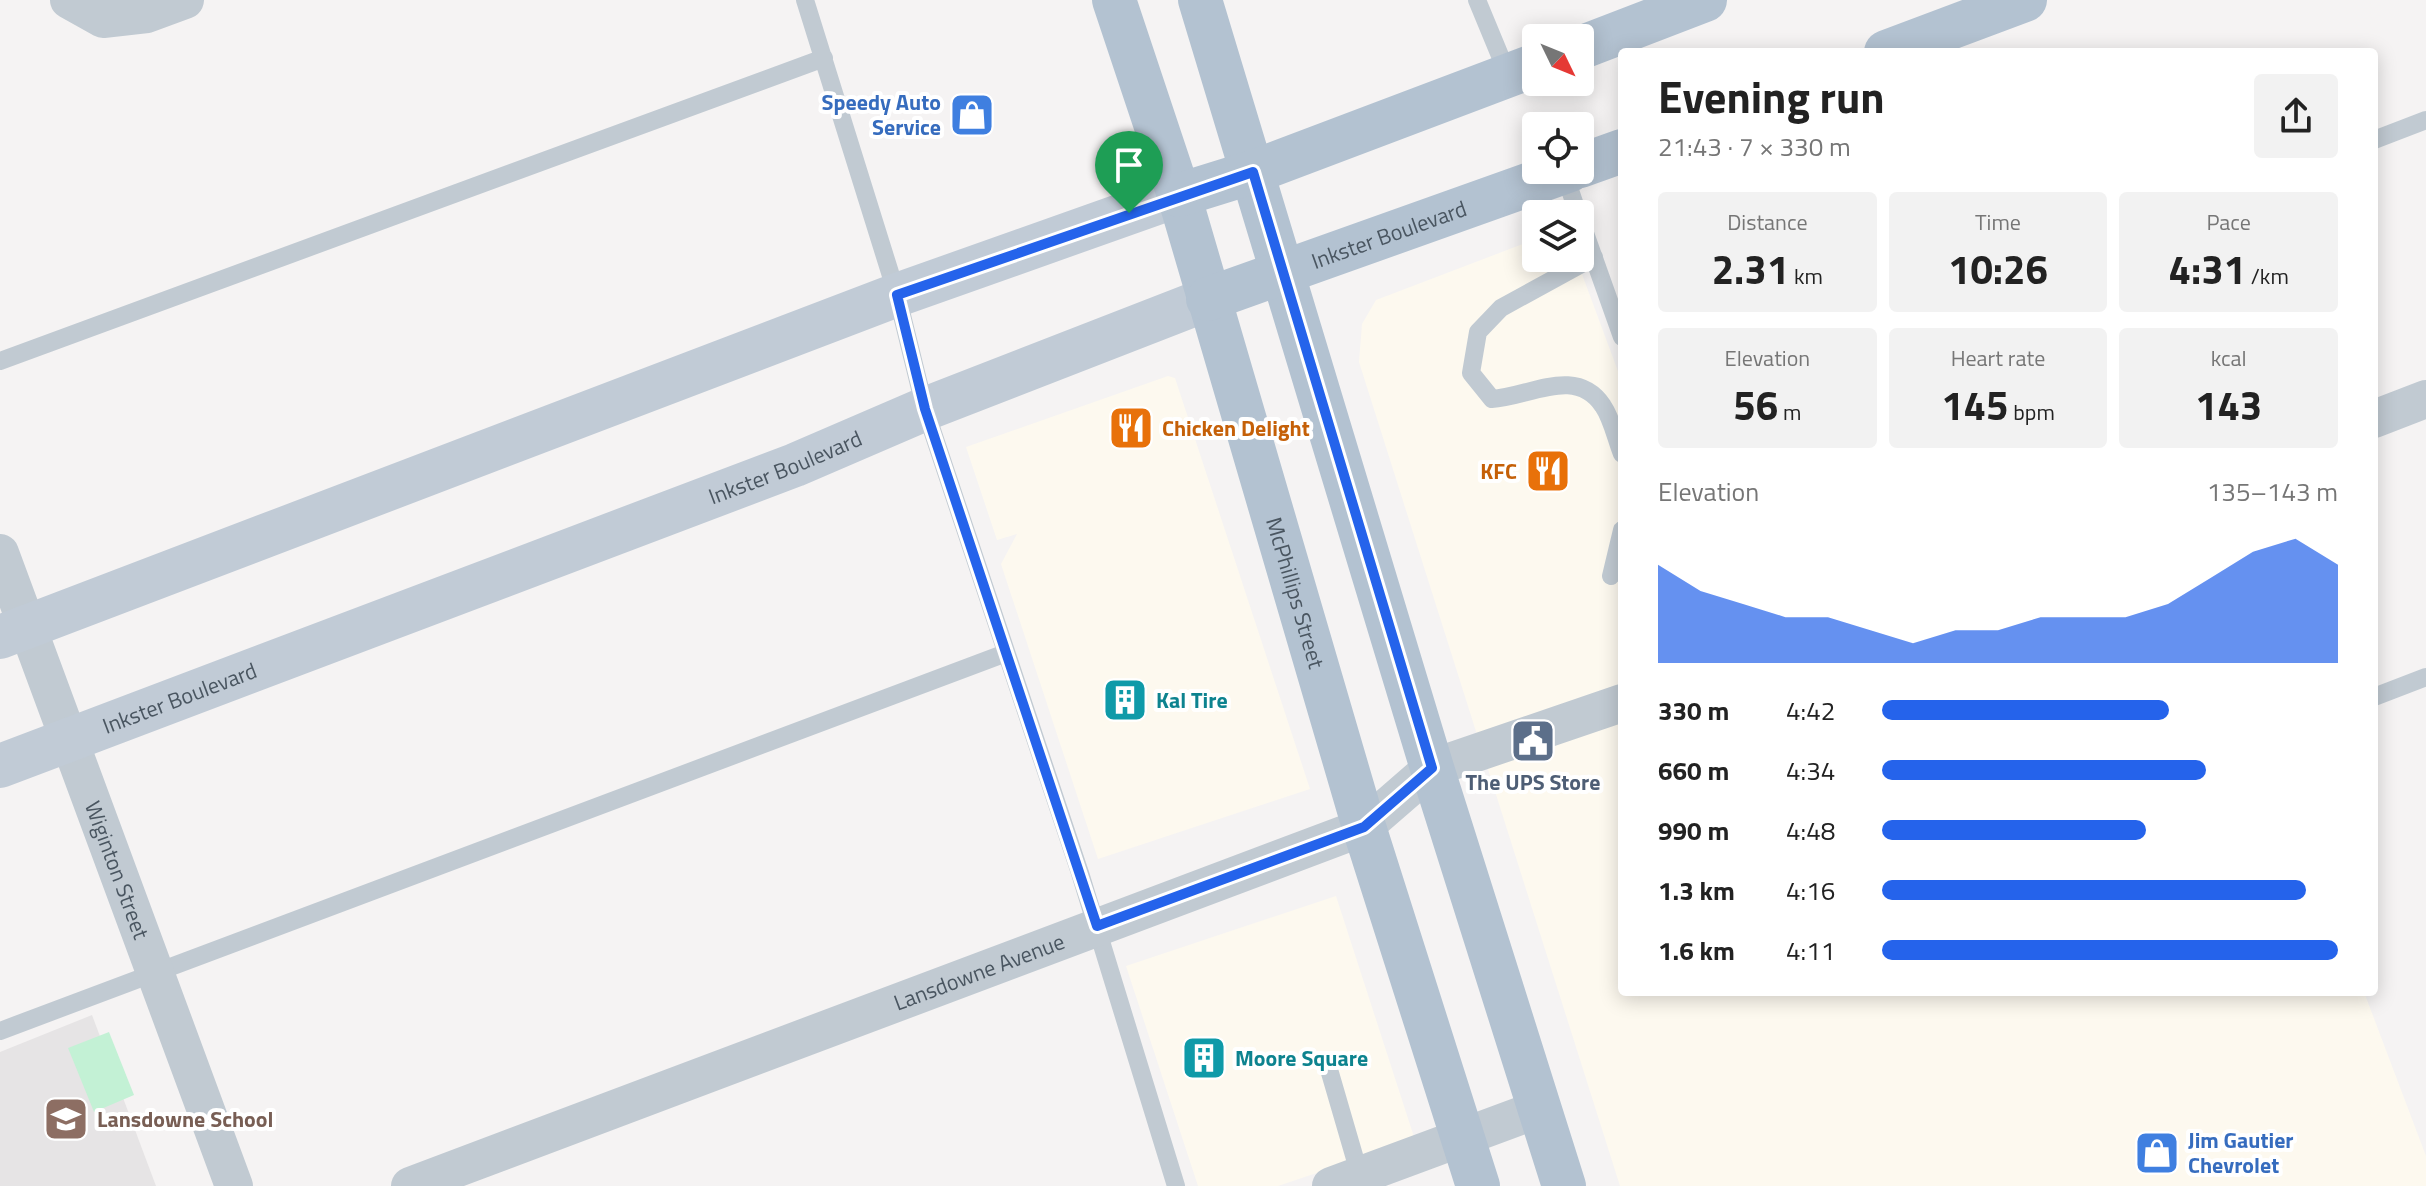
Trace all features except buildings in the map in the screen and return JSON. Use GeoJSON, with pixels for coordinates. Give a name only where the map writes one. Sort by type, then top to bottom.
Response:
{"type":"FeatureCollection","features":[{"type":"Feature","properties":{"kind":"main road","name":"McPhillips Street"},"geometry":{"type":"LineString","coordinates":[[1114,0],[1179,195],[1364,827],[1478,1186]]}},
{"type":"Feature","properties":{"kind":"main road"},"geometry":{"type":"LineString","coordinates":[[1200,0],[1432,768],[1564,1186]]}},
{"type":"Feature","properties":{"kind":"main road"},"geometry":{"type":"LineString","coordinates":[[1594,43],[1705,0]]}},
{"type":"Feature","properties":{"kind":"main road"},"geometry":{"type":"LineString","coordinates":[[1897,48],[2025,0]]}},
{"type":"Feature","properties":{"kind":"main road"},"geometry":{"type":"LineString","coordinates":[[14,632],[897,295],[1179,195],[1253,172],[1522,70]]}},
{"type":"Feature","properties":{"kind":"main road","name":"Inkster Boulevard"},"geometry":{"type":"LineString","coordinates":[[1594,161],[1618,152]]}},
{"type":"Feature","properties":{"kind":"main road","name":"Inkster Boulevard"},"geometry":{"type":"LineString","coordinates":[[0,766],[795,465],[925,409],[1208,299],[1532,184]]}},
{"type":"Feature","properties":{"kind":"street"},"geometry":{"type":"LineString","coordinates":[[69,0],[103,19],[147,14],[185,0]]}},
{"type":"Feature","properties":{"kind":"street"},"geometry":{"type":"LineString","coordinates":[[2378,417],[2426,399]]}},
{"type":"Feature","properties":{"kind":"street","name":"Wiginton Street"},"geometry":{"type":"LineString","coordinates":[[0,553],[14,632],[67,740],[234,1186]]}},
{"type":"Feature","properties":{"kind":"street","name":"Lansdowne Avenue"},"geometry":{"type":"LineString","coordinates":[[410,1186],[1364,827],[1432,768],[1618,704]]}},
{"type":"Feature","properties":{"kind":"street"},"geometry":{"type":"LineString","coordinates":[[1346,1181],[1462,1135],[1539,1109]]}},
{"type":"Feature","properties":{"kind":"lane"},"geometry":{"type":"LineString","coordinates":[[805,0],[897,295],[925,409],[1097,926],[1176,1186]]}},
{"type":"Feature","properties":{"kind":"lane"},"geometry":{"type":"LineString","coordinates":[[1477,0],[1522,70]]}},
{"type":"Feature","properties":{"kind":"lane"},"geometry":{"type":"LineString","coordinates":[[0,361],[824,58]]}},
{"type":"Feature","properties":{"kind":"lane"},"geometry":{"type":"LineString","coordinates":[[2378,138],[2426,120]]}},
{"type":"Feature","properties":{"kind":"lane"},"geometry":{"type":"LineString","coordinates":[[1594,257],[1618,326]]}},
{"type":"Feature","properties":{"kind":"lane"},"geometry":{"type":"LineString","coordinates":[[1567,272],[1501,308],[1478,332],[1471,373],[1492,399],[1514,398],[1566,383],[1587,390],[1604,406],[1618,443]]}},
{"type":"Feature","properties":{"kind":"lane"},"geometry":{"type":"LineString","coordinates":[[1611,576],[1618,547]]}},
{"type":"Feature","properties":{"kind":"lane"},"geometry":{"type":"LineString","coordinates":[[0,1031],[1006,653]]}},
{"type":"Feature","properties":{"kind":"lane"},"geometry":{"type":"LineString","coordinates":[[2378,695],[2426,677]]}},
{"type":"Feature","properties":{"kind":"lane"},"geometry":{"type":"LineString","coordinates":[[1328,1066],[1346,1181]]}},
{"type":"Feature","properties":{"kind":"shaded area"},"geometry":{"type":"Polygon","coordinates":[[[1522,244],[1522,272],[1581,272],[1618,371],[1618,996],[2366,996],[2426,1156],[2426,1186],[1620,1186],[1359,362],[1362,324],[1376,300],[1522,244]]]}},
{"type":"Feature","properties":{"kind":"shaded area"},"geometry":{"type":"Polygon","coordinates":[[[1168,376],[1175,378],[1310,789],[1098,859],[1001,564],[1017,534],[997,540],[966,447],[1168,376]]]}},
{"type":"Feature","properties":{"kind":"shaded area"},"geometry":{"type":"Polygon","coordinates":[[[1336,896],[1415,1140],[1278,1186],[1198,1186],[1126,966],[1336,896]]]}},
{"type":"Feature","properties":{"kind":"shaded area","name":"Lansdowne School"},"geometry":{"type":"Polygon","coordinates":[[[92,1015],[156,1186],[0,1186],[0,1052],[92,1015]]]}},
{"type":"Feature","properties":{"kind":"green space"},"geometry":{"type":"Polygon","coordinates":[[[109,1032],[134,1095],[94,1112],[68,1048],[109,1032]]]}},
{"type":"Feature","properties":{"kind":"place","name":"Speedy Auto Service"},"geometry":{"type":"Point","coordinates":[972,115]}},
{"type":"Feature","properties":{"kind":"place","name":"Chicken Delight"},"geometry":{"type":"Point","coordinates":[1131,428]}},
{"type":"Feature","properties":{"kind":"place","name":"KFC"},"geometry":{"type":"Point","coordinates":[1548,471]}},
{"type":"Feature","properties":{"kind":"place","name":"Kal Tire"},"geometry":{"type":"Point","coordinates":[1125,700]}},
{"type":"Feature","properties":{"kind":"place","name":"The UPS Store"},"geometry":{"type":"Point","coordinates":[1533,741]}},
{"type":"Feature","properties":{"kind":"place","name":"Moore Square"},"geometry":{"type":"Point","coordinates":[1204,1058]}},
{"type":"Feature","properties":{"kind":"place","name":"Lansdowne School"},"geometry":{"type":"Point","coordinates":[66,1119]}},
{"type":"Feature","properties":{"kind":"place","name":"Jim Gautier Chevrolet"},"geometry":{"type":"Point","coordinates":[2157,1153]}},
{"type":"Feature","properties":{"kind":"route"},"geometry":{"type":"LineString","coordinates":[[1253,172],[1432,768],[1364,827],[1097,926],[925,409],[897,295],[1129,213],[1253,172]]}}]}
